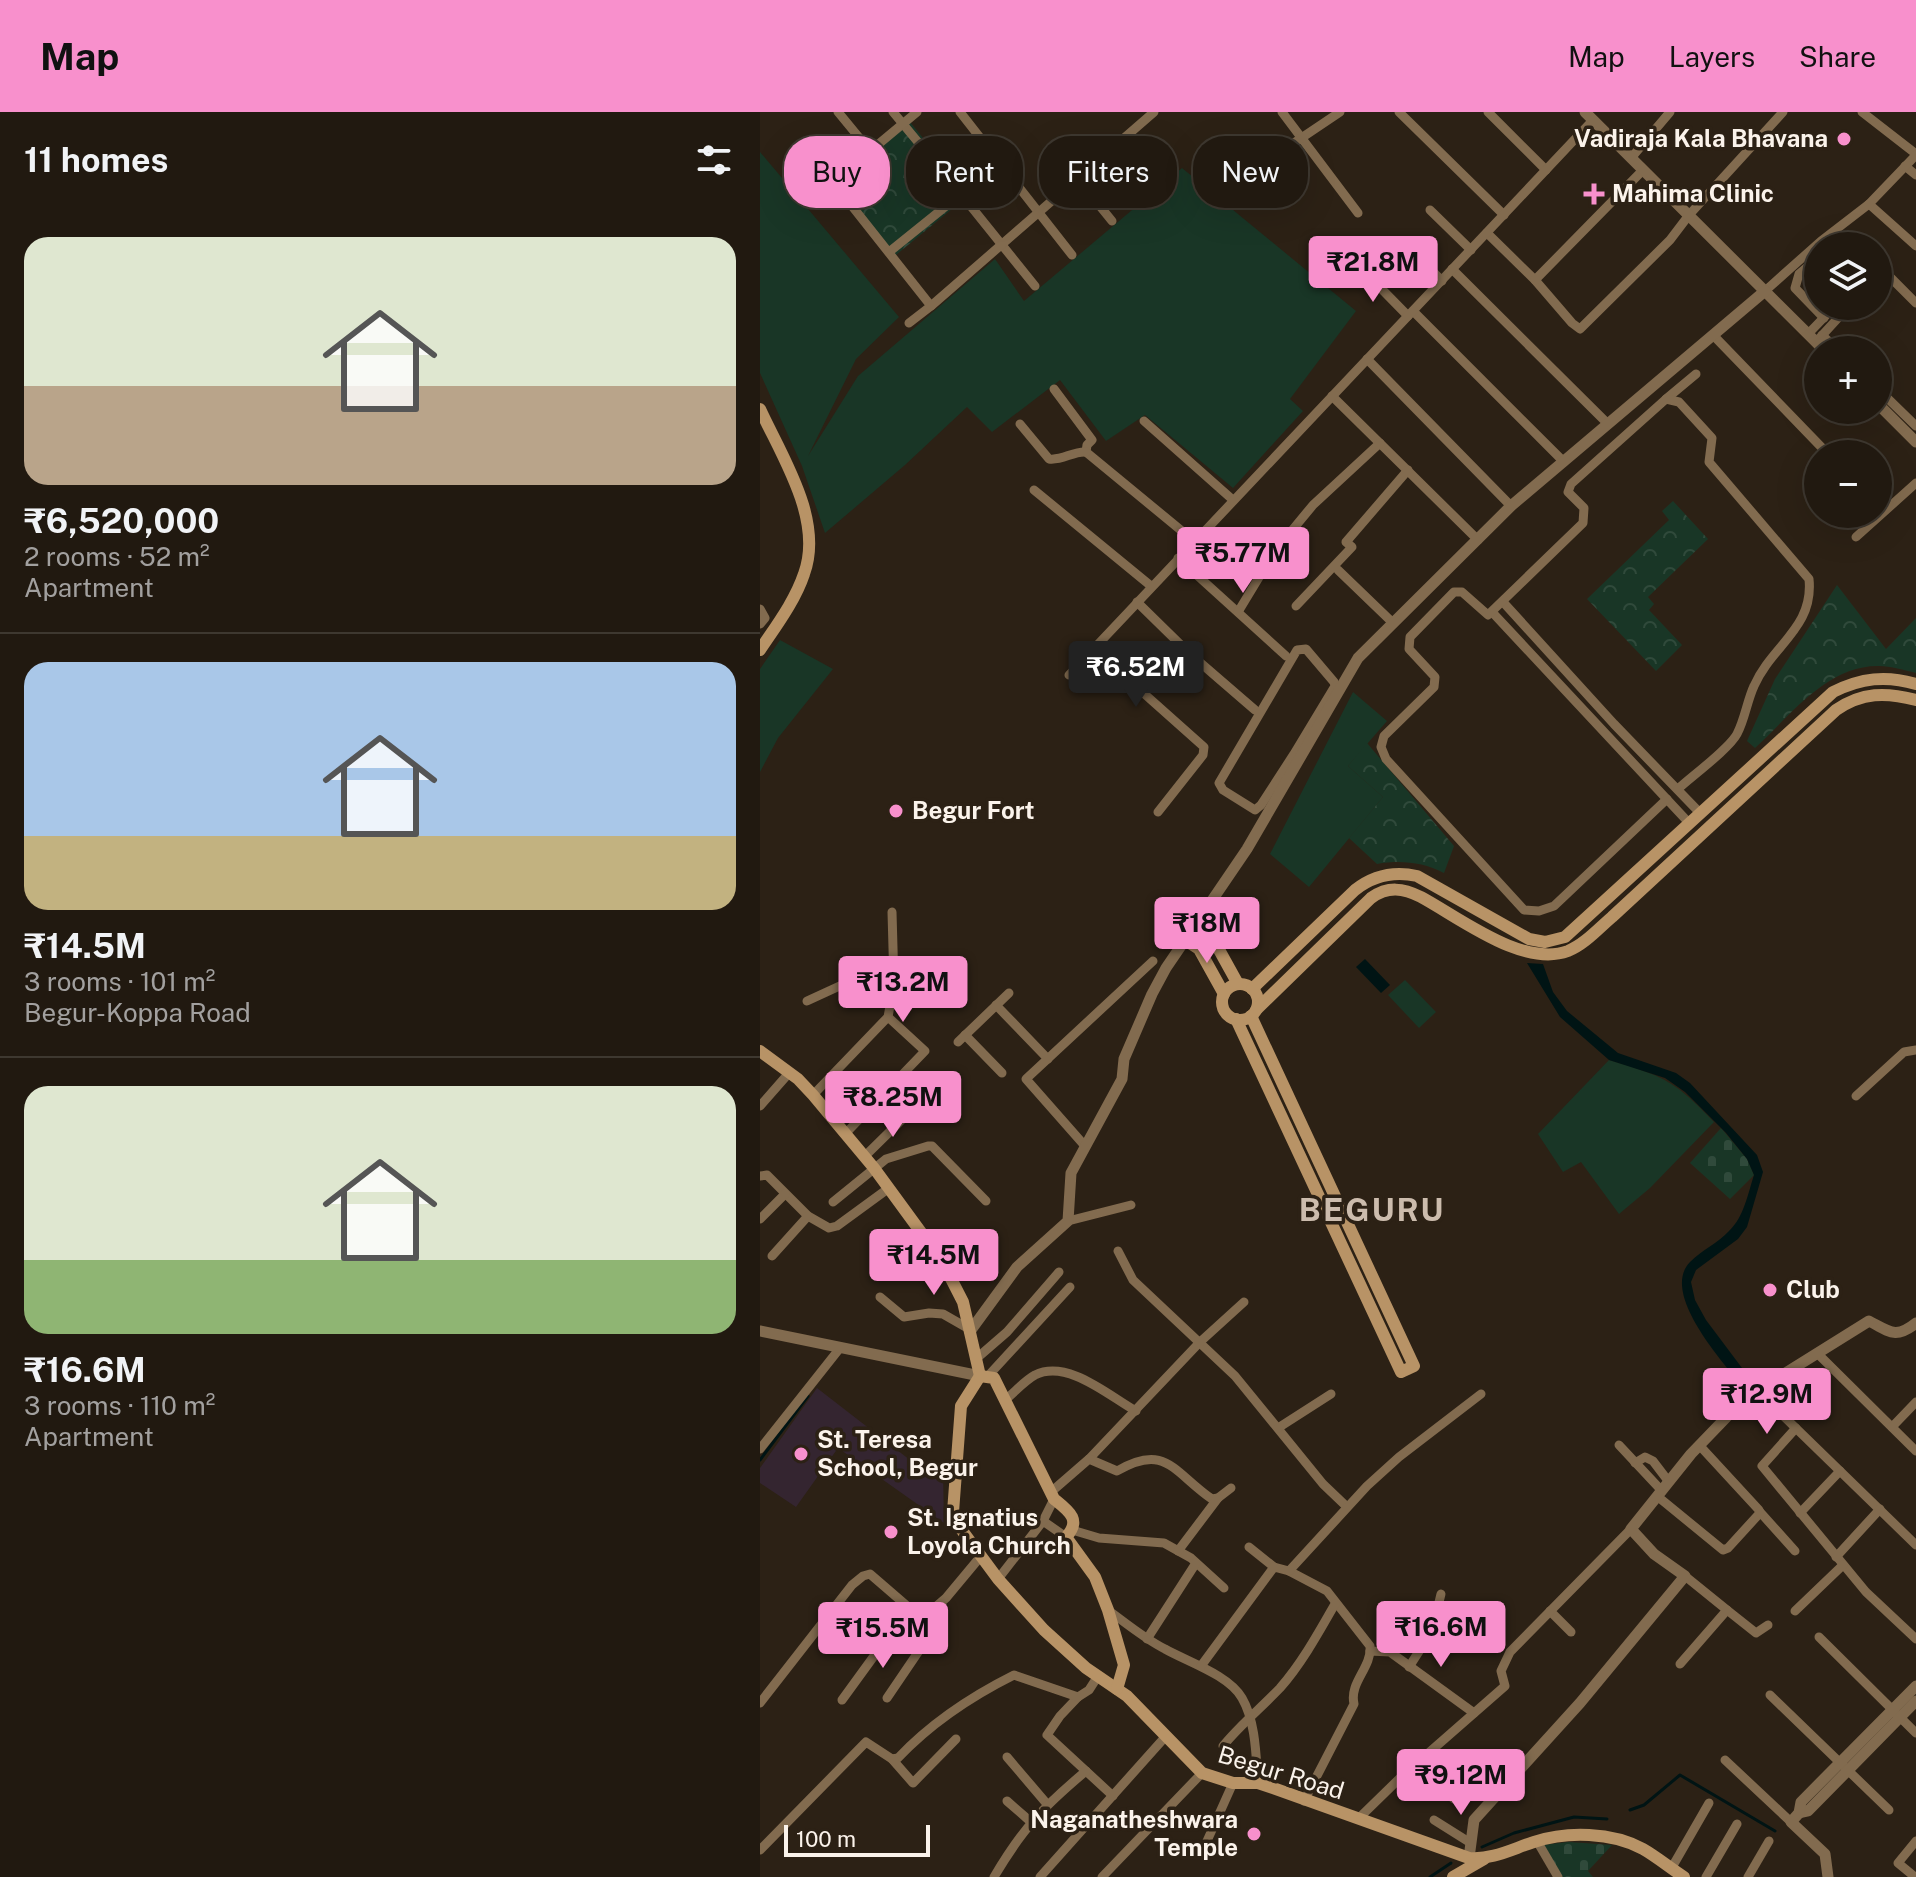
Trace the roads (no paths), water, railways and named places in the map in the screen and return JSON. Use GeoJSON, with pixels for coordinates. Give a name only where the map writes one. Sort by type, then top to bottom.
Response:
{"type":"FeatureCollection","features":[{"type":"Feature","properties":{"kind":"main road"},"geometry":{"type":"LineString","coordinates":[[760,409],[803,506],[810,531],[810,546],[800,585],[760,650]]}},
{"type":"Feature","properties":{"kind":"main road"},"geometry":{"type":"LineString","coordinates":[[1252,989],[1362,885],[1393,873],[1417,876],[1428,881],[1522,936],[1545,942],[1559,940],[1571,934],[1833,692],[1871,679],[1902,680],[1916,684]]}},
{"type":"Feature","properties":{"kind":"main road"},"geometry":{"type":"LineString","coordinates":[[1900,696],[1902,680]]}},
{"type":"Feature","properties":{"kind":"main road"},"geometry":{"type":"LineString","coordinates":[[1236,1019],[1253,1013],[1377,894],[1397,889],[1421,897],[1516,950],[1533,955],[1552,955],[1569,950],[1584,942],[1836,710],[1865,696],[1883,694],[1916,700]]}},
{"type":"Feature","properties":{"kind":"main road"},"geometry":{"type":"LineString","coordinates":[[1641,869],[1651,879]]}},
{"type":"Feature","properties":{"kind":"main road"},"geometry":{"type":"LineString","coordinates":[[1421,897],[1428,881]]}},
{"type":"Feature","properties":{"kind":"main road"},"geometry":{"type":"LineString","coordinates":[[1185,940],[1199,949],[1224,994],[1224,1009],[1236,1019],[1401,1372],[1414,1366],[1253,1013],[1258,998],[1252,989],[1238,984],[1212,937],[1195,927]]}},
{"type":"Feature","properties":{"kind":"main road"},"geometry":{"type":"LineString","coordinates":[[1224,994],[1238,984]]}},
{"type":"Feature","properties":{"kind":"main road"},"geometry":{"type":"LineString","coordinates":[[760,1051],[813,1095],[846,1133],[954,1279],[984,1376],[994,1378],[1052,1495],[1074,1520],[1069,1534],[1095,1577],[1124,1665],[1117,1689]]}},
{"type":"Feature","properties":{"kind":"main road","name":"Begur Road"},"geometry":{"type":"LineString","coordinates":[[984,1376],[961,1406],[953,1512],[961,1529],[998,1579],[1060,1646],[1127,1696],[1202,1773],[1233,1783],[1258,1783],[1358,1819],[1470,1867],[1537,1841],[1573,1835],[1623,1841],[1642,1849],[1684,1877]]}},
{"type":"Feature","properties":{"kind":"main road"},"geometry":{"type":"LineString","coordinates":[[1453,1877],[1470,1867]]}},
{"type":"Feature","properties":{"kind":"street"},"geometry":{"type":"LineString","coordinates":[[838,112],[858,136]]}},
{"type":"Feature","properties":{"kind":"street"},"geometry":{"type":"LineString","coordinates":[[893,112],[914,136]]}},
{"type":"Feature","properties":{"kind":"street"},"geometry":{"type":"LineString","coordinates":[[890,136],[917,112]]}},
{"type":"Feature","properties":{"kind":"street"},"geometry":{"type":"LineString","coordinates":[[960,112],[1072,255]]}},
{"type":"Feature","properties":{"kind":"street"},"geometry":{"type":"LineString","coordinates":[[1128,136],[1154,112]]}},
{"type":"Feature","properties":{"kind":"street"},"geometry":{"type":"LineString","coordinates":[[1282,112],[1301,136]]}},
{"type":"Feature","properties":{"kind":"street"},"geometry":{"type":"LineString","coordinates":[[1304,136],[1340,112]]}},
{"type":"Feature","properties":{"kind":"street"},"geometry":{"type":"LineString","coordinates":[[1399,112],[1504,215]]}},
{"type":"Feature","properties":{"kind":"street"},"geometry":{"type":"LineString","coordinates":[[1488,112],[1546,170]]}},
{"type":"Feature","properties":{"kind":"street"},"geometry":{"type":"LineString","coordinates":[[1631,158],[1670,112]]}},
{"type":"Feature","properties":{"kind":"street"},"geometry":{"type":"LineString","coordinates":[[1487,233],[1580,329],[1670,240],[1783,112]]}},
{"type":"Feature","properties":{"kind":"street"},"geometry":{"type":"LineString","coordinates":[[1068,1221],[1071,1173],[1122,1079],[1124,1059],[1152,994],[1234,869],[1297,756],[1335,686],[1306,649],[1297,650],[1219,783],[1223,790],[1255,810],[1297,756],[1358,658],[1393,623],[1511,506],[1821,241],[1869,204],[1916,154],[1862,112]]}},
{"type":"Feature","properties":{"kind":"street"},"geometry":{"type":"LineString","coordinates":[[1069,675],[1546,170],[1589,116],[1813,336]]}},
{"type":"Feature","properties":{"kind":"street"},"geometry":{"type":"LineString","coordinates":[[1308,145],[1358,213]]}},
{"type":"Feature","properties":{"kind":"street"},"geometry":{"type":"LineString","coordinates":[[1905,166],[1916,175]]}},
{"type":"Feature","properties":{"kind":"street"},"geometry":{"type":"LineString","coordinates":[[1535,280],[1643,170]]}},
{"type":"Feature","properties":{"kind":"street"},"geometry":{"type":"LineString","coordinates":[[1869,204],[1916,246]]}},
{"type":"Feature","properties":{"kind":"street"},"geometry":{"type":"LineString","coordinates":[[854,208],[931,306]]}},
{"type":"Feature","properties":{"kind":"street"},"geometry":{"type":"LineString","coordinates":[[889,252],[944,208]]}},
{"type":"Feature","properties":{"kind":"street"},"geometry":{"type":"LineString","coordinates":[[972,208],[1035,286]]}},
{"type":"Feature","properties":{"kind":"street"},"geometry":{"type":"LineString","coordinates":[[909,323],[1045,208]]}},
{"type":"Feature","properties":{"kind":"street"},"geometry":{"type":"LineString","coordinates":[[1101,208],[1112,221]]}},
{"type":"Feature","properties":{"kind":"street"},"geometry":{"type":"LineString","coordinates":[[1430,210],[1471,250]]}},
{"type":"Feature","properties":{"kind":"street"},"geometry":{"type":"LineString","coordinates":[[1404,242],[1442,281]]}},
{"type":"Feature","properties":{"kind":"street"},"geometry":{"type":"LineString","coordinates":[[1361,268],[1564,462]]}},
{"type":"Feature","properties":{"kind":"street"},"geometry":{"type":"LineString","coordinates":[[1452,269],[1608,424]]}},
{"type":"Feature","properties":{"kind":"street"},"geometry":{"type":"LineString","coordinates":[[1804,270],[1799,274],[1795,288],[1804,297]]}},
{"type":"Feature","properties":{"kind":"street"},"geometry":{"type":"LineString","coordinates":[[1892,279],[1916,303]]}},
{"type":"Feature","properties":{"kind":"street"},"geometry":{"type":"LineString","coordinates":[[1821,336],[1836,320]]}},
{"type":"Feature","properties":{"kind":"street"},"geometry":{"type":"LineString","coordinates":[[1713,335],[1814,440]]}},
{"type":"Feature","properties":{"kind":"street"},"geometry":{"type":"LineString","coordinates":[[1367,359],[1511,506]]}},
{"type":"Feature","properties":{"kind":"street"},"geometry":{"type":"LineString","coordinates":[[1667,799],[1554,906],[1539,911],[1524,910],[1386,759],[1381,747],[1384,736],[1436,682],[1409,649],[1410,637],[1454,592],[1462,592],[1488,615],[1503,602],[1583,523],[1584,508],[1568,492],[1571,484],[1696,374]]}},
{"type":"Feature","properties":{"kind":"street"},"geometry":{"type":"LineString","coordinates":[[1054,389],[1092,440],[1086,452]]}},
{"type":"Feature","properties":{"kind":"street"},"geometry":{"type":"LineString","coordinates":[[1332,396],[1478,540]]}},
{"type":"Feature","properties":{"kind":"street"},"geometry":{"type":"LineString","coordinates":[[1666,399],[1679,402],[1712,438],[1709,462],[1809,579],[1811,596],[1806,615],[1770,658],[1754,686],[1736,736],[1678,789]]}},
{"type":"Feature","properties":{"kind":"street"},"geometry":{"type":"LineString","coordinates":[[1892,403],[1916,426]]}},
{"type":"Feature","properties":{"kind":"street"},"geometry":{"type":"LineString","coordinates":[[1892,418],[1916,441]]}},
{"type":"Feature","properties":{"kind":"street"},"geometry":{"type":"LineString","coordinates":[[1144,421],[1233,500]]}},
{"type":"Feature","properties":{"kind":"street"},"geometry":{"type":"LineString","coordinates":[[1020,424],[1049,459],[1086,452],[1194,541]]}},
{"type":"Feature","properties":{"kind":"street"},"geometry":{"type":"LineString","coordinates":[[1238,612],[1275,551],[1313,505],[1380,443]]}},
{"type":"Feature","properties":{"kind":"street"},"geometry":{"type":"LineString","coordinates":[[1296,606],[1352,547],[1346,542],[1408,470]]}},
{"type":"Feature","properties":{"kind":"street"},"geometry":{"type":"LineString","coordinates":[[1892,501],[1916,483]]}},
{"type":"Feature","properties":{"kind":"street"},"geometry":{"type":"LineString","coordinates":[[1034,490],[1151,586]]}},
{"type":"Feature","properties":{"kind":"street"},"geometry":{"type":"LineString","coordinates":[[1856,537],[1864,528]]}},
{"type":"Feature","properties":{"kind":"street"},"geometry":{"type":"LineString","coordinates":[[1178,558],[1286,656]]}},
{"type":"Feature","properties":{"kind":"street"},"geometry":{"type":"LineString","coordinates":[[1338,570],[1393,623]]}},
{"type":"Feature","properties":{"kind":"street"},"geometry":{"type":"LineString","coordinates":[[1137,602],[1189,653],[1255,710]]}},
{"type":"Feature","properties":{"kind":"street"},"geometry":{"type":"LineString","coordinates":[[1503,602],[1701,814]]}},
{"type":"Feature","properties":{"kind":"street"},"geometry":{"type":"LineString","coordinates":[[760,609],[765,618],[760,624]]}},
{"type":"Feature","properties":{"kind":"street"},"geometry":{"type":"LineString","coordinates":[[1492,612],[1690,824]]}},
{"type":"Feature","properties":{"kind":"street"},"geometry":{"type":"LineString","coordinates":[[1094,649],[1204,747],[1203,755],[1158,812]]}},
{"type":"Feature","properties":{"kind":"street"},"geometry":{"type":"LineString","coordinates":[[1637,766],[1646,757]]}},
{"type":"Feature","properties":{"kind":"street"},"geometry":{"type":"LineString","coordinates":[[813,1095],[888,1017],[894,984],[892,912]]}},
{"type":"Feature","properties":{"kind":"street"},"geometry":{"type":"LineString","coordinates":[[1085,1146],[1026,1079],[1153,961]]}},
{"type":"Feature","properties":{"kind":"street"},"geometry":{"type":"LineString","coordinates":[[807,1001],[844,984],[894,984]]}},
{"type":"Feature","properties":{"kind":"street"},"geometry":{"type":"LineString","coordinates":[[1002,1073],[961,1038],[1009,993]]}},
{"type":"Feature","properties":{"kind":"street"},"geometry":{"type":"LineString","coordinates":[[996,1005],[1048,1059]]}},
{"type":"Feature","properties":{"kind":"street"},"geometry":{"type":"LineString","coordinates":[[846,1133],[925,1051],[888,1017]]}},
{"type":"Feature","properties":{"kind":"street"},"geometry":{"type":"LineString","coordinates":[[1856,1096],[1904,1052],[1916,1050]]}},
{"type":"Feature","properties":{"kind":"street"},"geometry":{"type":"LineString","coordinates":[[760,1106],[789,1073]]}},
{"type":"Feature","properties":{"kind":"street"},"geometry":{"type":"LineString","coordinates":[[864,1157],[929,1093]]}},
{"type":"Feature","properties":{"kind":"street"},"geometry":{"type":"LineString","coordinates":[[833,1202],[886,1159],[932,1146],[986,1201]]}},
{"type":"Feature","properties":{"kind":"street"},"geometry":{"type":"LineString","coordinates":[[760,1176],[767,1175],[808,1216],[825,1227],[833,1228],[889,1188]]}},
{"type":"Feature","properties":{"kind":"street"},"geometry":{"type":"LineString","coordinates":[[760,1219],[785,1194]]}},
{"type":"Feature","properties":{"kind":"street"},"geometry":{"type":"LineString","coordinates":[[880,1297],[904,1317],[943,1314],[971,1330],[1017,1267],[1068,1221],[1131,1205]]}},
{"type":"Feature","properties":{"kind":"street"},"geometry":{"type":"LineString","coordinates":[[772,1256],[808,1216]]}},
{"type":"Feature","properties":{"kind":"street"},"geometry":{"type":"LineString","coordinates":[[954,1279],[990,1250]]}},
{"type":"Feature","properties":{"kind":"street"},"geometry":{"type":"LineString","coordinates":[[1118,1251],[1133,1280],[1235,1376],[1323,1484],[1346,1506]]}},
{"type":"Feature","properties":{"kind":"street"},"geometry":{"type":"LineString","coordinates":[[977,1358],[1007,1332],[1059,1272]]}},
{"type":"Feature","properties":{"kind":"street"},"geometry":{"type":"LineString","coordinates":[[760,1331],[984,1376],[1070,1287]]}},
{"type":"Feature","properties":{"kind":"street"},"geometry":{"type":"LineString","coordinates":[[998,1579],[1043,1521],[1052,1495],[1200,1342],[1244,1302]]}},
{"type":"Feature","properties":{"kind":"street"},"geometry":{"type":"LineString","coordinates":[[1358,1819],[1414,1765],[1505,1686],[1501,1671],[1510,1652],[1631,1529],[1744,1399],[1869,1321],[1891,1333],[1905,1332],[1916,1323]]}},
{"type":"Feature","properties":{"kind":"street"},"geometry":{"type":"LineString","coordinates":[[760,1449],[840,1348]]}},
{"type":"Feature","properties":{"kind":"street"},"geometry":{"type":"LineString","coordinates":[[1818,1354],[1916,1451]]}},
{"type":"Feature","properties":{"kind":"street"},"geometry":{"type":"LineString","coordinates":[[1005,1400],[1034,1376],[1053,1371],[1072,1375],[1136,1411]]}},
{"type":"Feature","properties":{"kind":"street"},"geometry":{"type":"LineString","coordinates":[[1278,1428],[1331,1394]]}},
{"type":"Feature","properties":{"kind":"street"},"geometry":{"type":"LineString","coordinates":[[1289,1571],[1346,1506],[1399,1457],[1481,1394]]}},
{"type":"Feature","properties":{"kind":"street"},"geometry":{"type":"LineString","coordinates":[[1768,1401],[1916,1545]]}},
{"type":"Feature","properties":{"kind":"street"},"geometry":{"type":"LineString","coordinates":[[1892,1427],[1916,1402]]}},
{"type":"Feature","properties":{"kind":"street"},"geometry":{"type":"LineString","coordinates":[[1796,1428],[1762,1466],[1866,1592],[1916,1639]]}},
{"type":"Feature","properties":{"kind":"street"},"geometry":{"type":"LineString","coordinates":[[1619,1445],[1635,1463],[1645,1457],[1653,1461],[1663,1490],[1723,1550],[1760,1512]]}},
{"type":"Feature","properties":{"kind":"street"},"geometry":{"type":"LineString","coordinates":[[1700,1446],[1795,1551]]}},
{"type":"Feature","properties":{"kind":"street"},"geometry":{"type":"LineString","coordinates":[[1089,1459],[1117,1471],[1136,1460],[1152,1457],[1165,1461],[1212,1499],[1218,1498]]}},
{"type":"Feature","properties":{"kind":"street"},"geometry":{"type":"LineString","coordinates":[[1800,1513],[1840,1471]]}},
{"type":"Feature","properties":{"kind":"street"},"geometry":{"type":"LineString","coordinates":[[1178,1551],[1218,1498],[1231,1488]]}},
{"type":"Feature","properties":{"kind":"street"},"geometry":{"type":"LineString","coordinates":[[1795,1611],[1840,1561],[1880,1509]]}},
{"type":"Feature","properties":{"kind":"street"},"geometry":{"type":"LineString","coordinates":[[1043,1521],[1069,1534],[1164,1543],[1196,1563],[1224,1588]]}},
{"type":"Feature","properties":{"kind":"street"},"geometry":{"type":"LineString","coordinates":[[1631,1529],[1654,1554],[1756,1633],[1768,1625]]}},
{"type":"Feature","properties":{"kind":"street"},"geometry":{"type":"LineString","coordinates":[[1249,1547],[1274,1567],[1321,1586],[1370,1646],[1351,1693],[1354,1704],[1304,1801]]}},
{"type":"Feature","properties":{"kind":"street"},"geometry":{"type":"LineString","coordinates":[[760,1703],[852,1585],[863,1576],[870,1574],[917,1613],[925,1616],[946,1598],[981,1556]]}},
{"type":"Feature","properties":{"kind":"street"},"geometry":{"type":"LineString","coordinates":[[1147,1639],[1196,1563]]}},
{"type":"Feature","properties":{"kind":"street"},"geometry":{"type":"LineString","coordinates":[[1201,1666],[1274,1567]]}},
{"type":"Feature","properties":{"kind":"street"},"geometry":{"type":"LineString","coordinates":[[1470,1867],[1469,1842],[1474,1820],[1580,1703],[1685,1576]]}},
{"type":"Feature","properties":{"kind":"street"},"geometry":{"type":"LineString","coordinates":[[1409,1667],[1432,1631],[1441,1594]]}},
{"type":"Feature","properties":{"kind":"street"},"geometry":{"type":"LineString","coordinates":[[1223,1746],[1281,1687],[1335,1604]]}},
{"type":"Feature","properties":{"kind":"street"},"geometry":{"type":"LineString","coordinates":[[1108,1610],[1147,1639],[1201,1666],[1236,1690],[1244,1701],[1249,1717],[1258,1783]]}},
{"type":"Feature","properties":{"kind":"street"},"geometry":{"type":"LineString","coordinates":[[1680,1664],[1727,1610]]}},
{"type":"Feature","properties":{"kind":"street"},"geometry":{"type":"LineString","coordinates":[[1550,1611],[1571,1632]]}},
{"type":"Feature","properties":{"kind":"street"},"geometry":{"type":"LineString","coordinates":[[887,1698],[925,1642],[918,1632],[917,1613]]}},
{"type":"Feature","properties":{"kind":"street"},"geometry":{"type":"LineString","coordinates":[[842,1700],[882,1645],[918,1632]]}},
{"type":"Feature","properties":{"kind":"street"},"geometry":{"type":"LineString","coordinates":[[1819,1637],[1916,1733]]}},
{"type":"Feature","properties":{"kind":"street"},"geometry":{"type":"LineString","coordinates":[[1370,1651],[1390,1652],[1474,1713]]}},
{"type":"Feature","properties":{"kind":"street"},"geometry":{"type":"LineString","coordinates":[[892,1759],[898,1758],[954,1708],[1014,1675],[1078,1697]]}},
{"type":"Feature","properties":{"kind":"street"},"geometry":{"type":"LineString","coordinates":[[1098,1676],[1089,1690],[1060,1716],[1047,1735],[1113,1796]]}},
{"type":"Feature","properties":{"kind":"street"},"geometry":{"type":"LineString","coordinates":[[1795,1817],[1808,1811],[1844,1767],[1896,1714],[1916,1686]]}},
{"type":"Feature","properties":{"kind":"street"},"geometry":{"type":"LineString","coordinates":[[1770,1695],[1889,1810]]}},
{"type":"Feature","properties":{"kind":"street"},"geometry":{"type":"LineString","coordinates":[[1896,1714],[1916,1701]]}},
{"type":"Feature","properties":{"kind":"street"},"geometry":{"type":"LineString","coordinates":[[1040,1877],[1166,1736]]}},
{"type":"Feature","properties":{"kind":"street"},"geometry":{"type":"LineString","coordinates":[[760,1850],[866,1742],[892,1759],[913,1783],[956,1739]]}},
{"type":"Feature","properties":{"kind":"street"},"geometry":{"type":"LineString","coordinates":[[1007,1757],[1047,1804]]}},
{"type":"Feature","properties":{"kind":"street"},"geometry":{"type":"LineString","coordinates":[[1725,1760],[1795,1817],[1825,1854],[1828,1877]]}},
{"type":"Feature","properties":{"kind":"street"},"geometry":{"type":"LineString","coordinates":[[1414,1765],[1454,1799]]}},
{"type":"Feature","properties":{"kind":"street"},"geometry":{"type":"LineString","coordinates":[[994,1877],[1031,1822],[1086,1771]]}},
{"type":"Feature","properties":{"kind":"street"},"geometry":{"type":"LineString","coordinates":[[1102,1877],[1202,1773]]}},
{"type":"Feature","properties":{"kind":"street"},"geometry":{"type":"LineString","coordinates":[[1207,1841],[1233,1783]]}},
{"type":"Feature","properties":{"kind":"street"},"geometry":{"type":"LineString","coordinates":[[1007,1801],[1031,1822]]}},
{"type":"Feature","properties":{"kind":"street"},"geometry":{"type":"LineString","coordinates":[[1671,1869],[1709,1803]]}},
{"type":"Feature","properties":{"kind":"street"},"geometry":{"type":"LineString","coordinates":[[1434,1820],[1469,1842]]}},
{"type":"Feature","properties":{"kind":"street"},"geometry":{"type":"LineString","coordinates":[[1706,1877],[1737,1824]]}},
{"type":"Feature","properties":{"kind":"street"},"geometry":{"type":"LineString","coordinates":[[1537,1841],[1558,1877]]}},
{"type":"Feature","properties":{"kind":"street"},"geometry":{"type":"LineString","coordinates":[[1748,1877],[1769,1841]]}},
{"type":"Feature","properties":{"kind":"street"},"geometry":{"type":"LineString","coordinates":[[1915,1877],[1898,1863],[1916,1841]]}},
{"type":"Feature","properties":{"kind":"waterway"},"geometry":{"type":"LineString","coordinates":[[760,1460],[808,1396]]}},
{"type":"Feature","properties":{"kind":"waterway"},"geometry":{"type":"LineString","coordinates":[[1630,1810],[1644,1805],[1680,1775],[1775,1831]]}},
{"type":"Feature","properties":{"kind":"waterway"},"geometry":{"type":"LineString","coordinates":[[1482,1847],[1514,1833],[1574,1817],[1607,1819]]}},
{"type":"Feature","properties":{"kind":"waterway"},"geometry":{"type":"LineString","coordinates":[[1430,1877],[1451,1863]]}},
{"type":"Feature","properties":{"kind":"place","name":"Vadiraja Kala Bhavana"},"geometry":{"type":"Point","coordinates":[1844,139]}},
{"type":"Feature","properties":{"kind":"place","name":"Mahima Clinic"},"geometry":{"type":"Point","coordinates":[1594,194]}},
{"type":"Feature","properties":{"kind":"place","name":"Begur Fort"},"geometry":{"type":"Point","coordinates":[896,811]}},
{"type":"Feature","properties":{"kind":"place","name":"Club"},"geometry":{"type":"Point","coordinates":[1770,1290]}},
{"type":"Feature","properties":{"kind":"place","name":"St. Teresa School, Begur"},"geometry":{"type":"Point","coordinates":[801,1454]}},
{"type":"Feature","properties":{"kind":"place","name":"St. Ignatius Loyola Church"},"geometry":{"type":"Point","coordinates":[891,1532]}},
{"type":"Feature","properties":{"kind":"place","name":"Naganatheshwara Temple"},"geometry":{"type":"Point","coordinates":[1254,1834]}},
{"type":"Feature","properties":{"kind":"district","name":"BEGURU"},"geometry":{"type":"Point","coordinates":[1372,1210]}}]}
